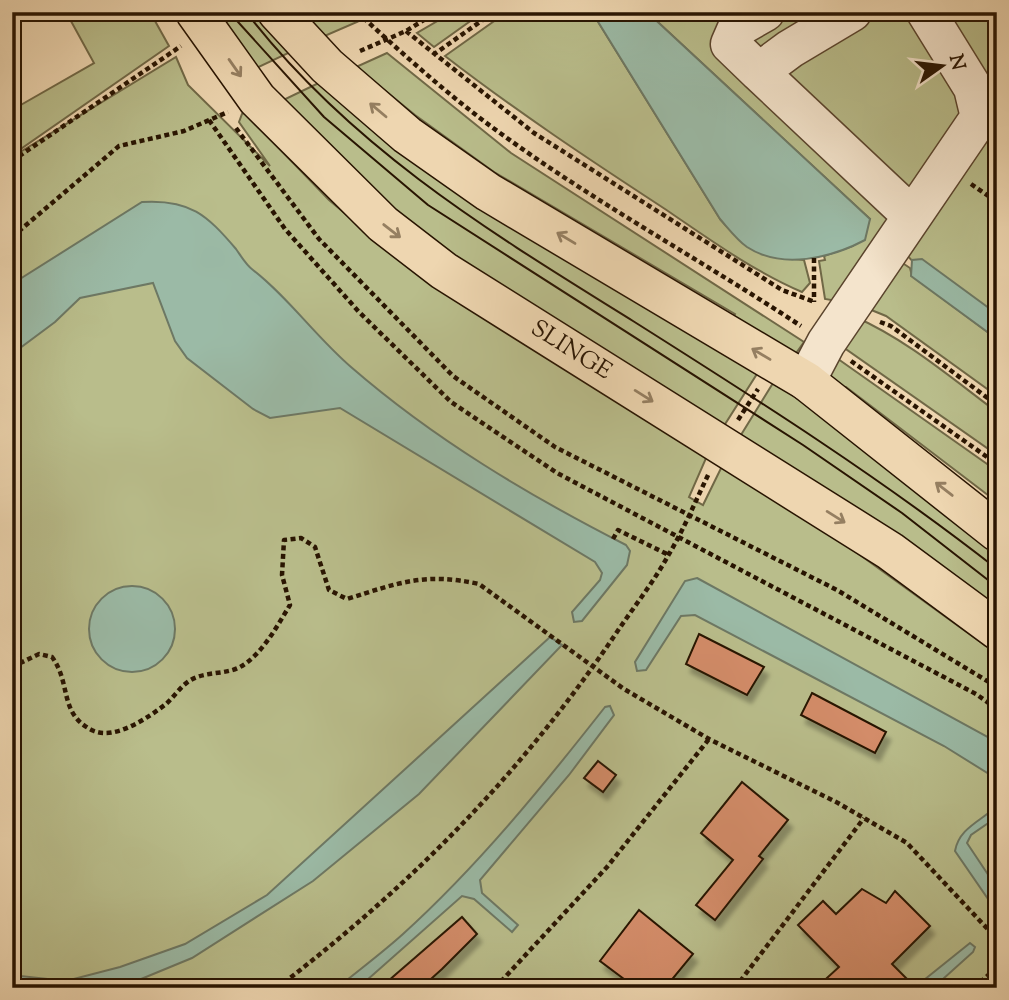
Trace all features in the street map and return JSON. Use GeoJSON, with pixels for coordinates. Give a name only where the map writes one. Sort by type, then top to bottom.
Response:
{"type":"FeatureCollection","features":[{"type":"Feature","properties":{"kind":"main road"},"geometry":{"type":"LineString","coordinates":[[276,12],[327,66],[407,135],[478,185],[806,381],[997,532]]}},
{"type":"Feature","properties":{"kind":"main road","name":"SLINGE"},"geometry":{"type":"LineString","coordinates":[[188,29],[383,224],[424,255],[890,551],[997,630]]}},
{"type":"Feature","properties":{"kind":"lane"},"geometry":{"type":"LineString","coordinates":[[765,12],[737,28],[730,44],[912,216]]}},
{"type":"Feature","properties":{"kind":"lane"},"geometry":{"type":"LineString","coordinates":[[759,72],[790,49],[852,12]]}},
{"type":"Feature","properties":{"kind":"lane"},"geometry":{"type":"LineString","coordinates":[[806,381],[813,334],[832,305],[912,216],[979,117],[973,88],[926,12]]}},
{"type":"Feature","properties":{"kind":"path"},"geometry":{"type":"LineString","coordinates":[[357,12],[499,132],[571,182],[813,334],[997,464]]}},
{"type":"Feature","properties":{"kind":"path"},"geometry":{"type":"LineString","coordinates":[[387,39],[437,12]]}},
{"type":"Feature","properties":{"kind":"path"},"geometry":{"type":"LineString","coordinates":[[433,54],[494,12]]}},
{"type":"Feature","properties":{"kind":"path"},"geometry":{"type":"LineString","coordinates":[[12,161],[188,29]]}},
{"type":"Feature","properties":{"kind":"path"},"geometry":{"type":"LineString","coordinates":[[406,31],[534,133],[782,290],[891,326],[997,405]]}},
{"type":"Feature","properties":{"kind":"path"},"geometry":{"type":"LineString","coordinates":[[12,237],[119,146],[184,131],[226,114],[320,239],[453,376],[555,447],[837,590],[997,687]]}},
{"type":"Feature","properties":{"kind":"path"},"geometry":{"type":"LineString","coordinates":[[209,120],[285,229],[359,312],[451,402],[557,473],[976,694],[997,709]]}},
{"type":"Feature","properties":{"kind":"path"},"geometry":{"type":"LineString","coordinates":[[814,258],[832,305]]}},
{"type":"Feature","properties":{"kind":"path"},"geometry":{"type":"LineString","coordinates":[[813,334],[832,305]]}},
{"type":"Feature","properties":{"kind":"path"},"geometry":{"type":"LineString","coordinates":[[277,988],[326,950],[430,859],[510,775],[594,666],[669,555],[618,530],[613,539]]}},
{"type":"Feature","properties":{"kind":"path"},"geometry":{"type":"LineString","coordinates":[[12,667],[39,654],[51,657],[62,671],[68,709],[77,720],[95,731],[110,733],[136,723],[167,703],[189,681],[213,671],[239,667],[269,638],[290,605],[282,575],[284,540],[301,538],[315,547],[329,590],[347,599],[413,578],[453,578],[479,584],[624,689],[709,739],[864,818],[907,843],[997,939]]}},
{"type":"Feature","properties":{"kind":"path"},"geometry":{"type":"LineString","coordinates":[[495,988],[607,867],[709,739]]}},
{"type":"Feature","properties":{"kind":"path"},"geometry":{"type":"LineString","coordinates":[[734,988],[864,818]]}},
{"type":"Feature","properties":{"kind":"path"},"geometry":{"type":"LineString","coordinates":[[974,988],[997,967]]}},
{"type":"Feature","properties":{"kind":"green space"},"geometry":{"type":"Polygon","coordinates":[[[66,12],[150,12],[169,46],[12,155],[12,110],[94,63],[66,12]]]}},
{"type":"Feature","properties":{"kind":"green space"},"geometry":{"type":"Polygon","coordinates":[[[206,12],[268,12],[297,49],[250,71],[206,12]]]}},
{"type":"Feature","properties":{"kind":"green space"},"geometry":{"type":"Polygon","coordinates":[[[286,12],[346,12],[357,22],[313,41],[286,12]]]}},
{"type":"Feature","properties":{"kind":"green space"},"geometry":{"type":"Polygon","coordinates":[[[453,12],[483,12],[434,47],[417,33],[453,12]]]}},
{"type":"Feature","properties":{"kind":"green space"},"geometry":{"type":"Polygon","coordinates":[[[507,12],[592,12],[720,219],[739,239],[757,250],[777,257],[804,260],[810,283],[802,292],[715,243],[554,135],[445,56],[507,12]]]}},
{"type":"Feature","properties":{"kind":"green space"},"geometry":{"type":"Polygon","coordinates":[[[647,12],[997,12],[997,323],[918,267],[888,235],[843,302],[825,299],[819,261],[825,260],[824,256],[853,246],[870,219],[647,12]]]}},
{"type":"Feature","properties":{"kind":"green space"},"geometry":{"type":"Polygon","coordinates":[[[387,53],[511,153],[804,342],[789,363],[730,323],[735,314],[494,172],[415,115],[356,67],[387,53]]]}},
{"type":"Feature","properties":{"kind":"green space"},"geometry":{"type":"Polygon","coordinates":[[[176,57],[188,85],[270,166],[239,122],[242,114],[255,107],[269,138],[329,200],[405,264],[707,456],[689,497],[703,505],[726,458],[997,654],[997,988],[12,988],[12,157],[176,57]]]}},
{"type":"Feature","properties":{"kind":"green space"},"geometry":{"type":"Polygon","coordinates":[[[327,79],[762,366],[720,432],[389,218],[277,103],[327,79]]]}},
{"type":"Feature","properties":{"kind":"green space"},"geometry":{"type":"Polygon","coordinates":[[[892,256],[910,268],[912,276],[997,339],[997,396],[886,316],[859,305],[892,256]]]}},
{"type":"Feature","properties":{"kind":"green space"},"geometry":{"type":"Polygon","coordinates":[[[853,316],[909,347],[997,412],[997,455],[843,347],[853,316]]]}},
{"type":"Feature","properties":{"kind":"green space"},"geometry":{"type":"Polygon","coordinates":[[[831,354],[997,471],[997,502],[846,387],[838,394],[825,384],[831,354]]]}},
{"type":"Feature","properties":{"kind":"green space"},"geometry":{"type":"Polygon","coordinates":[[[778,375],[997,541],[997,617],[736,443],[778,375]]]}},
{"type":"Feature","properties":{"kind":"shaded area"},"geometry":{"type":"Polygon","coordinates":[[[592,12],[647,12],[870,219],[865,240],[837,252],[791,260],[761,254],[743,244],[720,219],[592,12]]]}},
{"type":"Feature","properties":{"kind":"shaded area"},"geometry":{"type":"Polygon","coordinates":[[[142,202],[173,203],[206,218],[226,237],[248,266],[278,292],[338,355],[415,418],[518,486],[626,545],[630,551],[627,565],[582,621],[574,622],[572,612],[600,580],[602,573],[595,562],[340,408],[270,418],[253,409],[187,358],[175,341],[153,283],[80,298],[55,322],[12,354],[12,284],[142,202]]]}},
{"type":"Feature","properties":{"kind":"shaded area"},"geometry":{"type":"Polygon","coordinates":[[[922,259],[997,314],[997,339],[911,276],[912,260],[922,259]]]}},
{"type":"Feature","properties":{"kind":"shaded area"},"geometry":{"type":"Polygon","coordinates":[[[697,578],[997,742],[997,779],[944,746],[695,615],[681,616],[646,670],[637,671],[635,662],[685,581],[697,578]]]}},
{"type":"Feature","properties":{"kind":"shaded area"},"geometry":{"type":"Polygon","coordinates":[[[132,586],[156,593],[168,605],[175,629],[168,653],[156,665],[132,672],[108,665],[96,653],[89,629],[96,605],[108,593],[132,586]]]}},
{"type":"Feature","properties":{"kind":"shaded area"},"geometry":{"type":"Polygon","coordinates":[[[550,637],[562,645],[419,794],[313,881],[192,958],[118,988],[12,988],[12,975],[66,981],[120,967],[185,944],[267,895],[550,637]]]}},
{"type":"Feature","properties":{"kind":"shaded area"},"geometry":{"type":"Polygon","coordinates":[[[610,706],[614,715],[569,775],[480,880],[482,893],[518,925],[512,932],[474,899],[462,896],[358,988],[337,988],[431,908],[484,853],[534,796],[605,707],[610,706]]]}},
{"type":"Feature","properties":{"kind":"shaded area"},"geometry":{"type":"Polygon","coordinates":[[[997,806],[997,817],[971,835],[967,843],[997,888],[997,912],[955,851],[961,836],[997,806]]]}},
{"type":"Feature","properties":{"kind":"shaded area"},"geometry":{"type":"Polygon","coordinates":[[[970,943],[975,947],[973,952],[933,988],[914,988],[970,943]]]}},
{"type":"Feature","properties":{"kind":"building"},"geometry":{"type":"Polygon","coordinates":[[[699,634],[764,667],[747,695],[686,664],[699,634]]]}},
{"type":"Feature","properties":{"kind":"building"},"geometry":{"type":"Polygon","coordinates":[[[812,693],[886,732],[875,753],[801,715],[812,693]]]}},
{"type":"Feature","properties":{"kind":"building"},"geometry":{"type":"Polygon","coordinates":[[[598,761],[616,775],[603,792],[584,778],[598,761]]]}},
{"type":"Feature","properties":{"kind":"building"},"geometry":{"type":"Polygon","coordinates":[[[742,782],[788,820],[759,856],[763,859],[715,920],[696,905],[733,860],[701,833],[742,782]]]}},
{"type":"Feature","properties":{"kind":"building"},"geometry":{"type":"Polygon","coordinates":[[[862,889],[886,903],[895,891],[930,926],[892,964],[916,988],[816,988],[839,967],[798,925],[823,901],[836,914],[862,889]]]}},
{"type":"Feature","properties":{"kind":"building"},"geometry":{"type":"Polygon","coordinates":[[[639,910],[693,954],[665,988],[636,988],[600,961],[639,910]]]}},
{"type":"Feature","properties":{"kind":"building"},"geometry":{"type":"Polygon","coordinates":[[[462,917],[477,934],[421,988],[380,988],[462,917]]]}},
{"type":"Feature","properties":{"kind":"tram line"},"geometry":{"type":"LineString","coordinates":[[229,12],[324,117],[428,205],[803,445],[902,513],[997,587]]}},
{"type":"Feature","properties":{"kind":"tram line"},"geometry":{"type":"LineString","coordinates":[[246,12],[287,61],[331,105],[425,184],[475,220],[818,441],[909,503],[997,569]]}}]}
